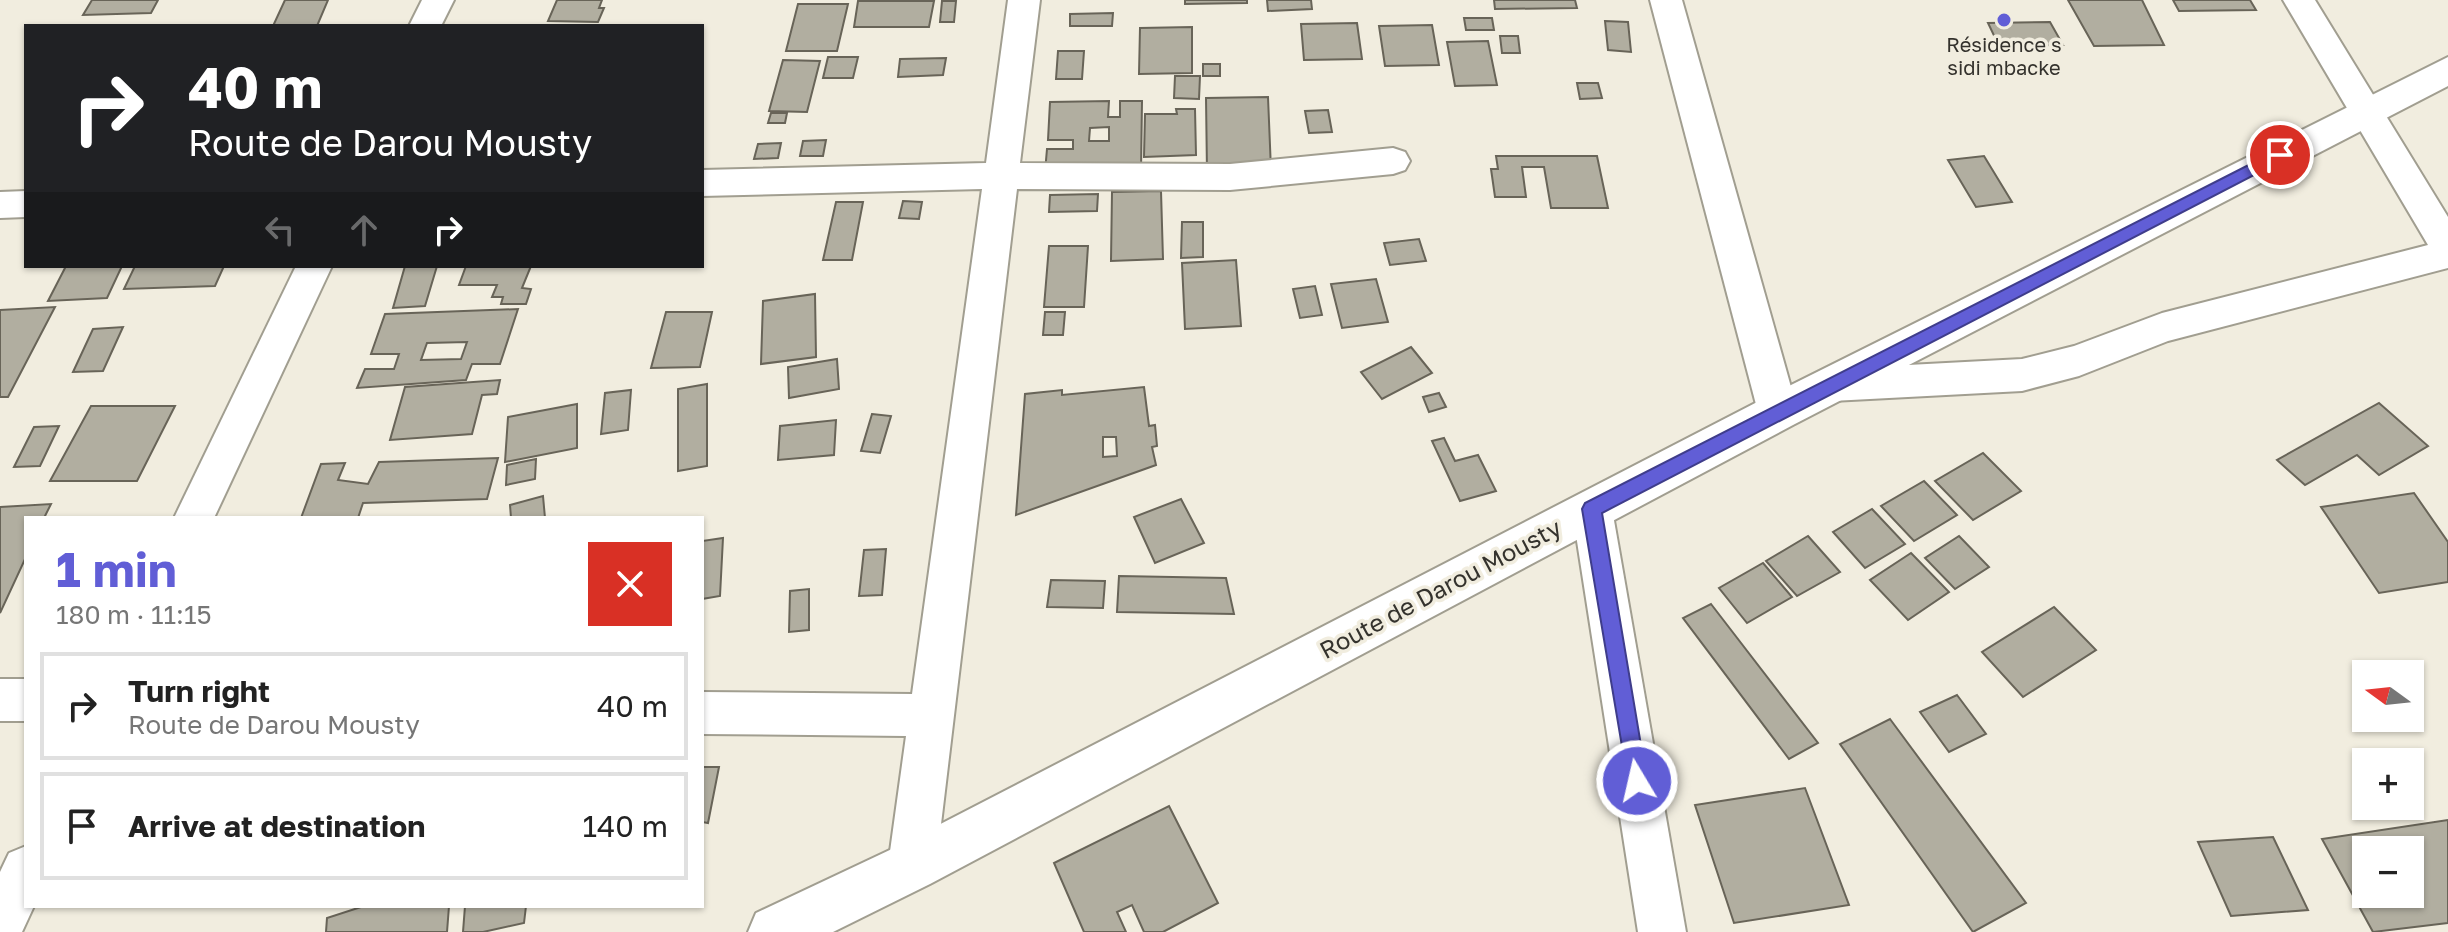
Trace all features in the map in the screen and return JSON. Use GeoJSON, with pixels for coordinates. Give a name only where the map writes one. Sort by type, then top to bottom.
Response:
{"type":"FeatureCollection","features":[{"type":"Feature","properties":{"kind":"main road","name":"Route de Darou Mousty"},"geometry":{"type":"LineString","coordinates":[[775,932],[912,866],[1778,412],[2448,70]]}},
{"type":"Feature","properties":{"kind":"street"},"geometry":{"type":"LineString","coordinates":[[426,24],[438,0]]}},
{"type":"Feature","properties":{"kind":"street"},"geometry":{"type":"LineString","coordinates":[[912,866],[1024,0]]}},
{"type":"Feature","properties":{"kind":"street"},"geometry":{"type":"LineString","coordinates":[[1666,0],[1778,412]]}},
{"type":"Feature","properties":{"kind":"street"},"geometry":{"type":"LineString","coordinates":[[1832,385],[2022,375],[2079,360],[2162,328],[2448,251],[2299,0]]}},
{"type":"Feature","properties":{"kind":"street"},"geometry":{"type":"LineString","coordinates":[[704,183],[1001,176],[1230,177],[1393,161]]}},
{"type":"Feature","properties":{"kind":"street"},"geometry":{"type":"LineString","coordinates":[[0,205],[24,204]]}},
{"type":"Feature","properties":{"kind":"street"},"geometry":{"type":"LineString","coordinates":[[195,516],[313,268]]}},
{"type":"Feature","properties":{"kind":"street"},"geometry":{"type":"LineString","coordinates":[[1592,509],[1662,932]]}},
{"type":"Feature","properties":{"kind":"street"},"geometry":{"type":"LineString","coordinates":[[0,700],[24,700]]}},
{"type":"Feature","properties":{"kind":"street"},"geometry":{"type":"LineString","coordinates":[[704,713],[932,715]]}},
{"type":"Feature","properties":{"kind":"street"},"geometry":{"type":"LineString","coordinates":[[0,925],[24,874]]}},
{"type":"Feature","properties":{"kind":"building"},"geometry":{"type":"Polygon","coordinates":[[[92,0],[158,0],[151,13],[83,15],[92,0]]]}},
{"type":"Feature","properties":{"kind":"building"},"geometry":{"type":"Polygon","coordinates":[[[285,0],[328,0],[318,24],[274,24],[285,0]]]}},
{"type":"Feature","properties":{"kind":"building"},"geometry":{"type":"Polygon","coordinates":[[[557,0],[602,0],[599,8],[604,8],[598,22],[548,21],[557,0]]]}},
{"type":"Feature","properties":{"kind":"building"},"geometry":{"type":"Polygon","coordinates":[[[1185,0],[1247,0],[1247,3],[1185,4],[1185,0]]]}},
{"type":"Feature","properties":{"kind":"building"},"geometry":{"type":"Polygon","coordinates":[[[1267,0],[1311,0],[1312,9],[1268,11],[1267,0]]]}},
{"type":"Feature","properties":{"kind":"building"},"geometry":{"type":"Polygon","coordinates":[[[1494,0],[1575,0],[1577,8],[1495,9],[1494,0]]]}},
{"type":"Feature","properties":{"kind":"building"},"geometry":{"type":"Polygon","coordinates":[[[2068,0],[2142,0],[2164,45],[2094,46],[2068,0]]]}},
{"type":"Feature","properties":{"kind":"building"},"geometry":{"type":"Polygon","coordinates":[[[2173,0],[2250,0],[2256,10],[2179,11],[2173,0]]]}},
{"type":"Feature","properties":{"kind":"building"},"geometry":{"type":"Polygon","coordinates":[[[858,1],[934,1],[929,27],[854,27],[858,1]]]}},
{"type":"Feature","properties":{"kind":"building"},"geometry":{"type":"Polygon","coordinates":[[[942,1],[956,1],[954,22],[940,22],[942,1]]]}},
{"type":"Feature","properties":{"kind":"building"},"geometry":{"type":"Polygon","coordinates":[[[798,4],[848,4],[837,51],[786,51],[798,4]]]}},
{"type":"Feature","properties":{"kind":"building"},"geometry":{"type":"Polygon","coordinates":[[[1113,13],[1112,26],[1070,26],[1070,14],[1113,13]]]}},
{"type":"Feature","properties":{"kind":"building"},"geometry":{"type":"Polygon","coordinates":[[[1464,18],[1492,18],[1494,30],[1466,30],[1464,18]]]}},
{"type":"Feature","properties":{"kind":"building"},"geometry":{"type":"Polygon","coordinates":[[[1605,21],[1628,22],[1631,52],[1608,50],[1605,21]]]}},
{"type":"Feature","properties":{"kind":"building"},"geometry":{"type":"Polygon","coordinates":[[[2050,22],[2063,45],[1999,46],[1988,23],[2050,22]]]}},
{"type":"Feature","properties":{"kind":"building"},"geometry":{"type":"Polygon","coordinates":[[[1357,23],[1362,59],[1304,60],[1301,24],[1357,23]]]}},
{"type":"Feature","properties":{"kind":"building"},"geometry":{"type":"Polygon","coordinates":[[[1432,25],[1439,65],[1385,66],[1379,26],[1432,25]]]}},
{"type":"Feature","properties":{"kind":"building"},"geometry":{"type":"Polygon","coordinates":[[[1192,27],[1192,73],[1139,74],[1140,28],[1192,27]]]}},
{"type":"Feature","properties":{"kind":"building"},"geometry":{"type":"Polygon","coordinates":[[[1500,36],[1518,36],[1520,53],[1502,53],[1500,36]]]}},
{"type":"Feature","properties":{"kind":"building"},"geometry":{"type":"Polygon","coordinates":[[[1488,41],[1497,85],[1455,86],[1447,42],[1488,41]]]}},
{"type":"Feature","properties":{"kind":"building"},"geometry":{"type":"Polygon","coordinates":[[[1058,51],[1084,51],[1082,79],[1056,79],[1058,51]]]}},
{"type":"Feature","properties":{"kind":"building"},"geometry":{"type":"Polygon","coordinates":[[[828,57],[858,57],[853,78],[823,78],[828,57]]]}},
{"type":"Feature","properties":{"kind":"building"},"geometry":{"type":"Polygon","coordinates":[[[946,58],[943,75],[898,77],[900,59],[946,58]]]}},
{"type":"Feature","properties":{"kind":"building"},"geometry":{"type":"Polygon","coordinates":[[[783,60],[820,61],[807,112],[769,111],[783,60]]]}},
{"type":"Feature","properties":{"kind":"building"},"geometry":{"type":"Polygon","coordinates":[[[1203,64],[1220,64],[1220,76],[1203,76],[1203,64]]]}},
{"type":"Feature","properties":{"kind":"building"},"geometry":{"type":"Polygon","coordinates":[[[1175,76],[1200,76],[1199,99],[1174,98],[1175,76]]]}},
{"type":"Feature","properties":{"kind":"building"},"geometry":{"type":"Polygon","coordinates":[[[1577,83],[1598,83],[1602,98],[1580,99],[1577,83]]]}},
{"type":"Feature","properties":{"kind":"building"},"geometry":{"type":"Polygon","coordinates":[[[1268,97],[1271,170],[1207,172],[1206,98],[1268,97]]]}},
{"type":"Feature","properties":{"kind":"building"},"geometry":{"type":"Polygon","coordinates":[[[1109,101],[1108,117],[1120,117],[1120,101],[1142,101],[1141,171],[1045,172],[1047,149],[1073,149],[1073,140],[1048,140],[1050,102],[1109,101]],[[1109,127],[1090,128],[1089,141],[1109,141],[1109,127]]]}},
{"type":"Feature","properties":{"kind":"building"},"geometry":{"type":"Polygon","coordinates":[[[1176,109],[1195,109],[1196,155],[1144,157],[1145,114],[1177,114],[1176,109]]]}},
{"type":"Feature","properties":{"kind":"building"},"geometry":{"type":"Polygon","coordinates":[[[1328,110],[1332,132],[1309,133],[1305,111],[1328,110]]]}},
{"type":"Feature","properties":{"kind":"building"},"geometry":{"type":"Polygon","coordinates":[[[771,113],[787,113],[785,123],[768,123],[771,113]]]}},
{"type":"Feature","properties":{"kind":"building"},"geometry":{"type":"Polygon","coordinates":[[[826,140],[823,156],[800,156],[803,141],[826,140]]]}},
{"type":"Feature","properties":{"kind":"building"},"geometry":{"type":"Polygon","coordinates":[[[781,143],[778,158],[754,159],[758,144],[781,143]]]}},
{"type":"Feature","properties":{"kind":"building"},"geometry":{"type":"Polygon","coordinates":[[[1496,156],[1597,156],[1608,208],[1551,208],[1544,167],[1522,167],[1526,197],[1495,197],[1491,169],[1498,169],[1496,156]]]}},
{"type":"Feature","properties":{"kind":"building"},"geometry":{"type":"Polygon","coordinates":[[[1984,156],[2012,202],[1976,207],[1948,160],[1984,156]]]}},
{"type":"Feature","properties":{"kind":"building"},"geometry":{"type":"Polygon","coordinates":[[[1161,191],[1163,259],[1111,261],[1112,192],[1161,191]]]}},
{"type":"Feature","properties":{"kind":"building"},"geometry":{"type":"Polygon","coordinates":[[[1098,194],[1097,211],[1049,212],[1050,195],[1098,194]]]}},
{"type":"Feature","properties":{"kind":"building"},"geometry":{"type":"Polygon","coordinates":[[[903,201],[922,202],[919,219],[899,218],[903,201]]]}},
{"type":"Feature","properties":{"kind":"building"},"geometry":{"type":"Polygon","coordinates":[[[836,202],[863,202],[852,260],[823,260],[836,202]]]}},
{"type":"Feature","properties":{"kind":"building"},"geometry":{"type":"Polygon","coordinates":[[[1182,222],[1203,222],[1203,257],[1181,258],[1182,222]]]}},
{"type":"Feature","properties":{"kind":"building"},"geometry":{"type":"Polygon","coordinates":[[[1419,239],[1426,261],[1390,265],[1384,243],[1419,239]]]}},
{"type":"Feature","properties":{"kind":"building"},"geometry":{"type":"Polygon","coordinates":[[[1049,246],[1088,246],[1084,307],[1044,307],[1049,246]]]}},
{"type":"Feature","properties":{"kind":"building"},"geometry":{"type":"Polygon","coordinates":[[[1236,260],[1241,326],[1185,329],[1182,263],[1236,260]]]}},
{"type":"Feature","properties":{"kind":"building"},"geometry":{"type":"Polygon","coordinates":[[[65,268],[121,268],[107,298],[48,301],[65,268]]]}},
{"type":"Feature","properties":{"kind":"building"},"geometry":{"type":"Polygon","coordinates":[[[134,268],[223,268],[215,286],[124,289],[134,268]]]}},
{"type":"Feature","properties":{"kind":"building"},"geometry":{"type":"Polygon","coordinates":[[[404,268],[436,268],[425,306],[393,308],[404,268]]]}},
{"type":"Feature","properties":{"kind":"building"},"geometry":{"type":"Polygon","coordinates":[[[465,268],[530,268],[522,288],[531,289],[526,304],[501,304],[503,297],[492,297],[497,285],[459,285],[465,268]]]}},
{"type":"Feature","properties":{"kind":"building"},"geometry":{"type":"Polygon","coordinates":[[[1376,279],[1388,322],[1342,328],[1331,284],[1376,279]]]}},
{"type":"Feature","properties":{"kind":"building"},"geometry":{"type":"Polygon","coordinates":[[[1315,286],[1322,315],[1300,318],[1293,289],[1315,286]]]}},
{"type":"Feature","properties":{"kind":"building"},"geometry":{"type":"Polygon","coordinates":[[[815,294],[816,357],[761,364],[763,301],[815,294]]]}},
{"type":"Feature","properties":{"kind":"building"},"geometry":{"type":"Polygon","coordinates":[[[55,307],[8,397],[0,397],[0,310],[55,307]]]}},
{"type":"Feature","properties":{"kind":"building"},"geometry":{"type":"Polygon","coordinates":[[[518,309],[500,364],[472,364],[466,380],[357,388],[365,369],[394,369],[399,354],[371,354],[385,314],[518,309]],[[467,342],[427,343],[421,360],[461,359],[467,342]]]}},
{"type":"Feature","properties":{"kind":"building"},"geometry":{"type":"Polygon","coordinates":[[[666,312],[712,312],[700,367],[651,368],[666,312]]]}},
{"type":"Feature","properties":{"kind":"building"},"geometry":{"type":"Polygon","coordinates":[[[1045,312],[1065,312],[1063,335],[1043,335],[1045,312]]]}},
{"type":"Feature","properties":{"kind":"building"},"geometry":{"type":"Polygon","coordinates":[[[123,327],[103,371],[73,372],[93,329],[123,327]]]}},
{"type":"Feature","properties":{"kind":"building"},"geometry":{"type":"Polygon","coordinates":[[[1411,347],[1432,373],[1382,399],[1361,372],[1411,347]]]}},
{"type":"Feature","properties":{"kind":"building"},"geometry":{"type":"Polygon","coordinates":[[[837,359],[839,389],[789,398],[788,367],[837,359]]]}},
{"type":"Feature","properties":{"kind":"building"},"geometry":{"type":"Polygon","coordinates":[[[500,380],[497,394],[482,395],[472,434],[390,440],[405,387],[500,380]]]}},
{"type":"Feature","properties":{"kind":"building"},"geometry":{"type":"Polygon","coordinates":[[[707,384],[707,466],[678,471],[678,389],[707,384]]]}},
{"type":"Feature","properties":{"kind":"building"},"geometry":{"type":"Polygon","coordinates":[[[1144,387],[1149,426],[1155,425],[1157,446],[1152,447],[1156,465],[1016,515],[1025,394],[1062,390],[1062,395],[1144,387]],[[1103,437],[1103,457],[1117,456],[1116,437],[1103,437]]]}},
{"type":"Feature","properties":{"kind":"building"},"geometry":{"type":"Polygon","coordinates":[[[631,390],[628,430],[601,434],[605,393],[631,390]]]}},
{"type":"Feature","properties":{"kind":"building"},"geometry":{"type":"Polygon","coordinates":[[[1439,393],[1446,407],[1429,412],[1423,397],[1439,393]]]}},
{"type":"Feature","properties":{"kind":"building"},"geometry":{"type":"Polygon","coordinates":[[[2379,403],[2428,446],[2379,475],[2357,455],[2305,485],[2277,460],[2379,403]]]}},
{"type":"Feature","properties":{"kind":"building"},"geometry":{"type":"Polygon","coordinates":[[[577,404],[577,448],[505,462],[508,417],[577,404]]]}},
{"type":"Feature","properties":{"kind":"building"},"geometry":{"type":"Polygon","coordinates":[[[91,406],[175,406],[137,481],[50,481],[91,406]]]}},
{"type":"Feature","properties":{"kind":"building"},"geometry":{"type":"Polygon","coordinates":[[[872,414],[891,416],[880,453],[861,451],[872,414]]]}},
{"type":"Feature","properties":{"kind":"building"},"geometry":{"type":"Polygon","coordinates":[[[836,420],[834,455],[778,460],[780,426],[836,420]]]}},
{"type":"Feature","properties":{"kind":"building"},"geometry":{"type":"Polygon","coordinates":[[[59,426],[40,466],[14,467],[34,427],[59,426]]]}},
{"type":"Feature","properties":{"kind":"building"},"geometry":{"type":"Polygon","coordinates":[[[1444,438],[1455,461],[1478,455],[1496,491],[1460,501],[1432,441],[1444,438]]]}},
{"type":"Feature","properties":{"kind":"building"},"geometry":{"type":"Polygon","coordinates":[[[1983,453],[2021,491],[1973,520],[1935,481],[1983,453]]]}},
{"type":"Feature","properties":{"kind":"building"},"geometry":{"type":"Polygon","coordinates":[[[498,458],[487,499],[363,503],[359,516],[302,516],[321,464],[345,463],[338,480],[368,484],[379,462],[498,458]]]}},
{"type":"Feature","properties":{"kind":"building"},"geometry":{"type":"Polygon","coordinates":[[[536,459],[535,479],[506,485],[507,465],[536,459]]]}},
{"type":"Feature","properties":{"kind":"building"},"geometry":{"type":"Polygon","coordinates":[[[1924,481],[1957,515],[1914,541],[1881,506],[1924,481]]]}},
{"type":"Feature","properties":{"kind":"building"},"geometry":{"type":"Polygon","coordinates":[[[2414,493],[2448,542],[2448,582],[2379,593],[2321,507],[2414,493]]]}},
{"type":"Feature","properties":{"kind":"building"},"geometry":{"type":"Polygon","coordinates":[[[543,496],[545,516],[511,516],[510,505],[543,496]]]}},
{"type":"Feature","properties":{"kind":"building"},"geometry":{"type":"Polygon","coordinates":[[[1181,499],[1204,543],[1155,563],[1134,517],[1181,499]]]}},
{"type":"Feature","properties":{"kind":"building"},"geometry":{"type":"Polygon","coordinates":[[[51,504],[45,516],[24,516],[24,561],[0,613],[0,507],[51,504]]]}},
{"type":"Feature","properties":{"kind":"building"},"geometry":{"type":"Polygon","coordinates":[[[1872,509],[1905,544],[1865,568],[1833,532],[1872,509]]]}},
{"type":"Feature","properties":{"kind":"building"},"geometry":{"type":"Polygon","coordinates":[[[1808,536],[1840,572],[1797,596],[1766,561],[1808,536]]]}},
{"type":"Feature","properties":{"kind":"building"},"geometry":{"type":"Polygon","coordinates":[[[1959,536],[1989,567],[1955,589],[1925,558],[1959,536]]]}},
{"type":"Feature","properties":{"kind":"building"},"geometry":{"type":"Polygon","coordinates":[[[723,538],[720,596],[704,599],[704,541],[723,538]]]}},
{"type":"Feature","properties":{"kind":"building"},"geometry":{"type":"Polygon","coordinates":[[[886,549],[882,595],[859,596],[864,550],[886,549]]]}},
{"type":"Feature","properties":{"kind":"building"},"geometry":{"type":"Polygon","coordinates":[[[1911,553],[1949,592],[1908,620],[1870,580],[1911,553]]]}},
{"type":"Feature","properties":{"kind":"building"},"geometry":{"type":"Polygon","coordinates":[[[1763,563],[1792,597],[1747,623],[1719,588],[1763,563]]]}},
{"type":"Feature","properties":{"kind":"building"},"geometry":{"type":"Polygon","coordinates":[[[1119,576],[1226,578],[1234,614],[1117,612],[1119,576]]]}},
{"type":"Feature","properties":{"kind":"building"},"geometry":{"type":"Polygon","coordinates":[[[1051,580],[1105,581],[1103,608],[1047,607],[1051,580]]]}},
{"type":"Feature","properties":{"kind":"building"},"geometry":{"type":"Polygon","coordinates":[[[809,589],[809,630],[789,632],[790,591],[809,589]]]}},
{"type":"Feature","properties":{"kind":"building"},"geometry":{"type":"Polygon","coordinates":[[[1711,604],[1818,743],[1789,759],[1683,618],[1711,604]]]}},
{"type":"Feature","properties":{"kind":"building"},"geometry":{"type":"Polygon","coordinates":[[[2054,607],[2096,650],[2023,697],[1982,652],[2054,607]]]}},
{"type":"Feature","properties":{"kind":"building"},"geometry":{"type":"Polygon","coordinates":[[[1957,695],[1986,734],[1949,752],[1920,712],[1957,695]]]}},
{"type":"Feature","properties":{"kind":"building"},"geometry":{"type":"Polygon","coordinates":[[[1890,719],[2026,903],[1973,932],[1840,744],[1890,719]]]}},
{"type":"Feature","properties":{"kind":"building"},"geometry":{"type":"Polygon","coordinates":[[[704,767],[719,767],[708,823],[704,822],[704,767]]]}},
{"type":"Feature","properties":{"kind":"building"},"geometry":{"type":"Polygon","coordinates":[[[1805,788],[1849,905],[1734,923],[1695,805],[1805,788]]]}},
{"type":"Feature","properties":{"kind":"building"},"geometry":{"type":"Polygon","coordinates":[[[1169,806],[1218,903],[1163,932],[1144,932],[1132,905],[1117,912],[1126,932],[1084,932],[1054,863],[1169,806]]]}},
{"type":"Feature","properties":{"kind":"building"},"geometry":{"type":"Polygon","coordinates":[[[2448,820],[2448,923],[2373,932],[2360,908],[2424,908],[2424,836],[2352,836],[2352,894],[2322,839],[2448,820]]]}},
{"type":"Feature","properties":{"kind":"building"},"geometry":{"type":"Polygon","coordinates":[[[2273,837],[2308,910],[2231,916],[2198,842],[2273,837]]]}},
{"type":"Feature","properties":{"kind":"building"},"geometry":{"type":"Polygon","coordinates":[[[358,908],[449,908],[447,932],[326,932],[327,918],[358,908]]]}},
{"type":"Feature","properties":{"kind":"building"},"geometry":{"type":"Polygon","coordinates":[[[465,908],[526,908],[524,923],[483,932],[463,932],[465,908]]]}},
{"type":"Feature","properties":{"kind":"place","name":"Résidence s sidi mbacke"},"geometry":{"type":"Point","coordinates":[2004,20]}},
{"type":"Feature","properties":{"kind":"route"},"geometry":{"type":"LineString","coordinates":[[1637,781],[1592,509],[2280,155]]}}]}
